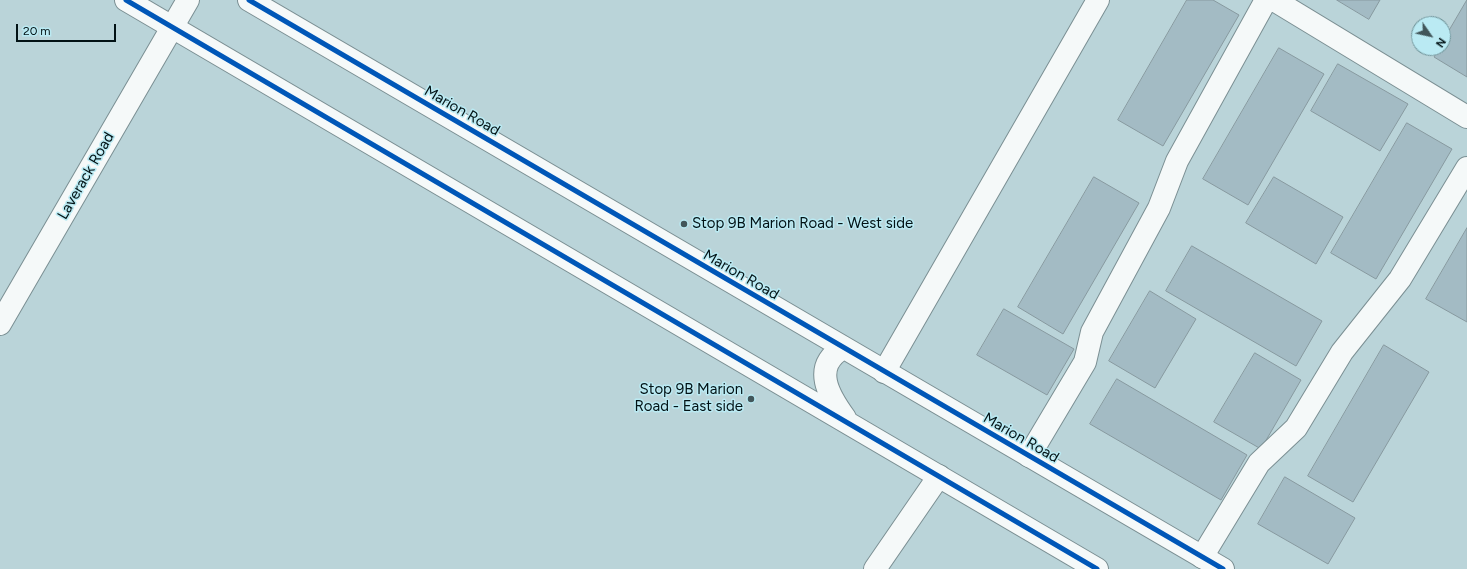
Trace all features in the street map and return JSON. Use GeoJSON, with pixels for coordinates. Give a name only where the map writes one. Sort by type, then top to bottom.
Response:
{"type":"FeatureCollection","features":[{"type":"Feature","properties":{"kind":"main road"},"geometry":{"type":"LineString","coordinates":[[126,0],[1097,569]]}},
{"type":"Feature","properties":{"kind":"main road","name":"Laverack Road"},"geometry":{"type":"LineString","coordinates":[[0,324],[188,0]]}},
{"type":"Feature","properties":{"kind":"main road","name":"Marion Road"},"geometry":{"type":"LineString","coordinates":[[249,0],[1223,569]]}},
{"type":"Feature","properties":{"kind":"main road"},"geometry":{"type":"LineString","coordinates":[[884,372],[1098,0]]}},
{"type":"Feature","properties":{"kind":"main road"},"geometry":{"type":"LineString","coordinates":[[1029,456],[1085,362],[1092,332],[1159,208],[1177,161],[1266,0]]}},
{"type":"Feature","properties":{"kind":"main road"},"geometry":{"type":"LineString","coordinates":[[1274,0],[1467,116]]}},
{"type":"Feature","properties":{"kind":"main road"},"geometry":{"type":"LineString","coordinates":[[1202,557],[1259,463],[1296,428],[1342,352],[1400,279],[1467,168]]}},
{"type":"Feature","properties":{"kind":"main road"},"geometry":{"type":"LineString","coordinates":[[843,348],[833,354],[828,361],[826,383],[831,399],[850,424]]}},
{"type":"Feature","properties":{"kind":"main road"},"geometry":{"type":"LineString","coordinates":[[875,569],[939,476]]}},
{"type":"Feature","properties":{"kind":"building"},"geometry":{"type":"Polygon","coordinates":[[[1187,0],[1213,0],[1239,15],[1163,146],[1118,120],[1187,0]]]}},
{"type":"Feature","properties":{"kind":"building"},"geometry":{"type":"Polygon","coordinates":[[[1337,0],[1380,0],[1369,19],[1337,0]]]}},
{"type":"Feature","properties":{"kind":"building"},"geometry":{"type":"Polygon","coordinates":[[[1467,0],[1467,77],[1434,57],[1451,56],[1451,27],[1467,0]]]}},
{"type":"Feature","properties":{"kind":"building"},"geometry":{"type":"Polygon","coordinates":[[[1279,48],[1324,74],[1248,205],[1203,179],[1279,48]]]}},
{"type":"Feature","properties":{"kind":"building"},"geometry":{"type":"Polygon","coordinates":[[[1338,64],[1408,104],[1380,151],[1311,111],[1338,64]]]}},
{"type":"Feature","properties":{"kind":"building"},"geometry":{"type":"Polygon","coordinates":[[[1407,123],[1452,149],[1376,279],[1331,253],[1407,123]]]}},
{"type":"Feature","properties":{"kind":"building"},"geometry":{"type":"Polygon","coordinates":[[[1094,177],[1139,203],[1063,334],[1018,307],[1094,177]]]}},
{"type":"Feature","properties":{"kind":"building"},"geometry":{"type":"Polygon","coordinates":[[[1274,177],[1343,217],[1316,264],[1246,223],[1274,177]]]}},
{"type":"Feature","properties":{"kind":"building"},"geometry":{"type":"Polygon","coordinates":[[[1467,228],[1467,322],[1426,299],[1467,228]]]}},
{"type":"Feature","properties":{"kind":"building"},"geometry":{"type":"Polygon","coordinates":[[[1192,246],[1322,321],[1296,366],[1166,291],[1192,246]]]}},
{"type":"Feature","properties":{"kind":"building"},"geometry":{"type":"Polygon","coordinates":[[[1150,291],[1196,319],[1155,388],[1109,361],[1150,291]]]}},
{"type":"Feature","properties":{"kind":"building"},"geometry":{"type":"Polygon","coordinates":[[[1004,309],[1074,349],[1047,395],[977,355],[1004,309]]]}},
{"type":"Feature","properties":{"kind":"building"},"geometry":{"type":"Polygon","coordinates":[[[1384,345],[1429,372],[1353,502],[1308,476],[1384,345]]]}},
{"type":"Feature","properties":{"kind":"building"},"geometry":{"type":"Polygon","coordinates":[[[1255,353],[1301,380],[1261,449],[1214,422],[1255,353]]]}},
{"type":"Feature","properties":{"kind":"building"},"geometry":{"type":"Polygon","coordinates":[[[1117,379],[1247,455],[1221,500],[1090,424],[1117,379]]]}},
{"type":"Feature","properties":{"kind":"building"},"geometry":{"type":"Polygon","coordinates":[[[1285,477],[1355,518],[1328,564],[1258,524],[1285,477]]]}},
{"type":"Feature","properties":{"kind":"cycle path"},"geometry":{"type":"LineString","coordinates":[[126,0],[1097,569]]}},
{"type":"Feature","properties":{"kind":"cycle path"},"geometry":{"type":"LineString","coordinates":[[249,0],[1223,569]]}},
{"type":"Feature","properties":{"kind":"place","name":"Stop 9B Marion Road - West side"},"geometry":{"type":"Point","coordinates":[684,224]}},
{"type":"Feature","properties":{"kind":"place","name":"Stop 9B Marion Road - East side"},"geometry":{"type":"Point","coordinates":[751,399]}}]}
